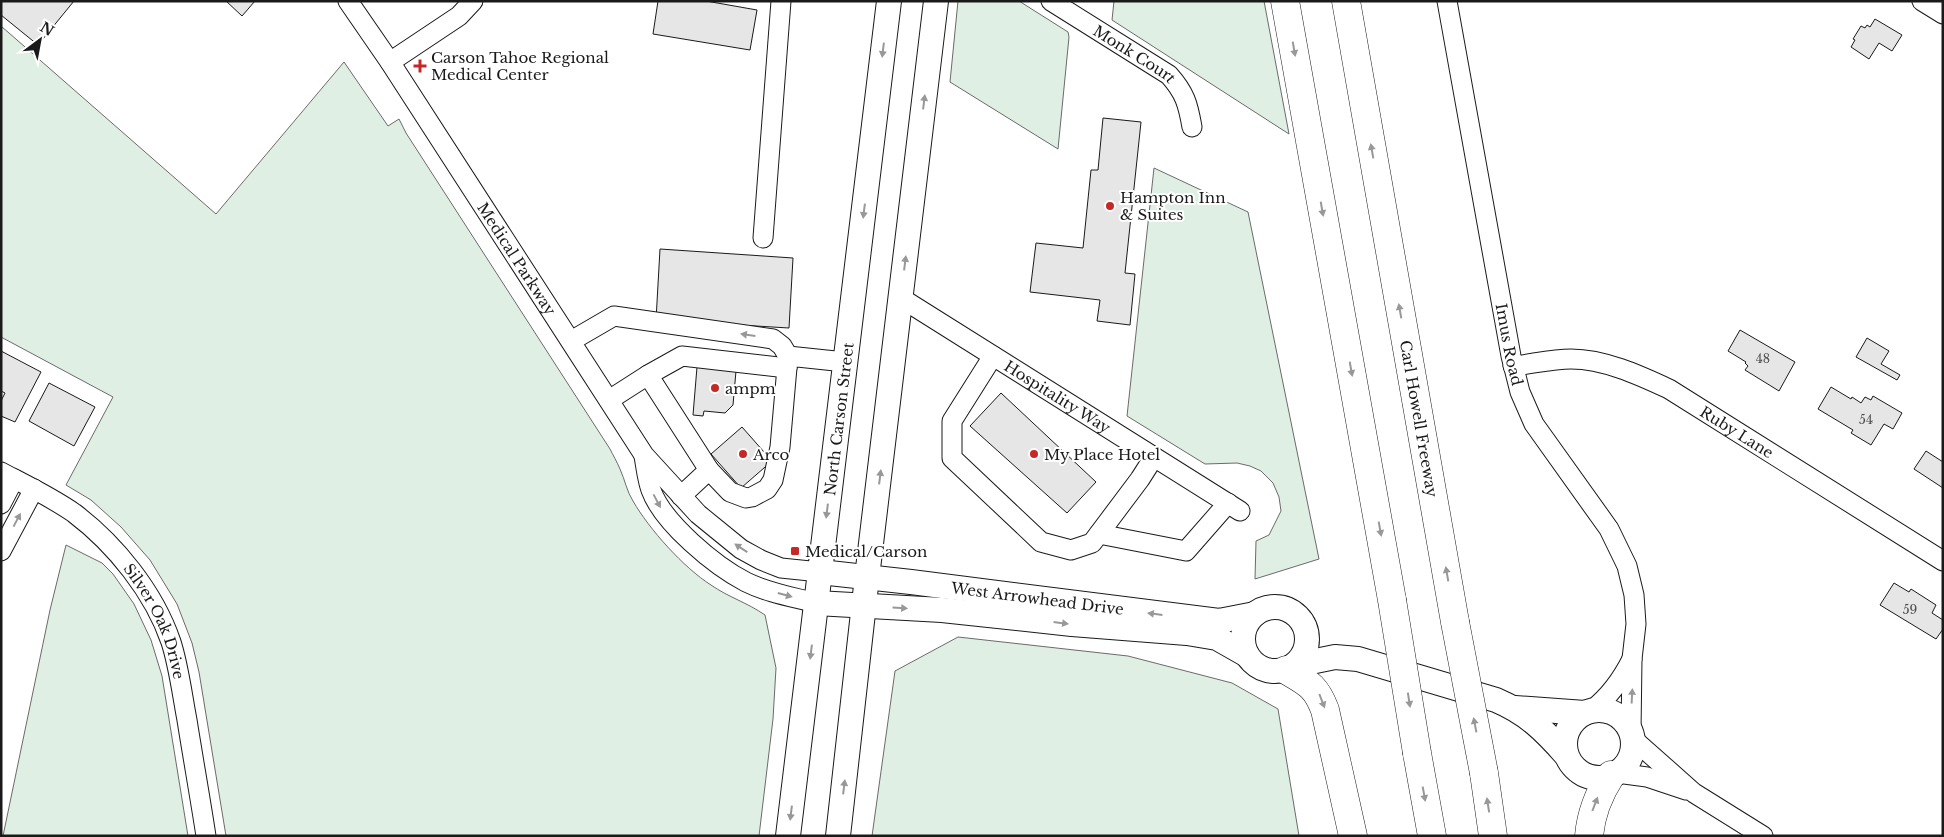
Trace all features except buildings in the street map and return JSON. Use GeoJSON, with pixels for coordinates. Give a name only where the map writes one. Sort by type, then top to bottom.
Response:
{"type":"FeatureCollection","features":[{"type":"Feature","properties":{"kind":"highway"},"geometry":{"type":"LineString","coordinates":[[1285,1],[1392,600],[1432,836]]}},
{"type":"Feature","properties":{"kind":"highway","name":"Carl Howell Freeway"},"geometry":{"type":"LineString","coordinates":[[1346,1],[1455,622],[1484,773],[1493,836]]}},
{"type":"Feature","properties":{"kind":"highway"},"geometry":{"type":"LineString","coordinates":[[1291,667],[1319,693],[1325,710],[1353,836]]}},
{"type":"Feature","properties":{"kind":"highway"},"geometry":{"type":"LineString","coordinates":[[1589,836],[1590,818],[1596,802],[1614,774]]}},
{"type":"Feature","properties":{"kind":"main road","name":"North Carson Street"},"geometry":{"type":"LineString","coordinates":[[788,836],[889,1]]}},
{"type":"Feature","properties":{"kind":"main road"},"geometry":{"type":"LineString","coordinates":[[838,836],[936,1]]}},
{"type":"Feature","properties":{"kind":"main road","name":"West Arrowhead Drive"},"geometry":{"type":"LineString","coordinates":[[820,572],[1219,621],[1255,614]]}},
{"type":"Feature","properties":{"kind":"main road","name":"West Arrowhead Drive"},"geometry":{"type":"LineString","coordinates":[[816,604],[942,610],[1072,624],[1187,633],[1217,638],[1247,655]]}},
{"type":"Feature","properties":{"kind":"main road"},"geometry":{"type":"LineString","coordinates":[[1358,659],[1305,625],[1297,614],[1281,607],[1270,606],[1255,614],[1245,626],[1243,638],[1247,655],[1257,666],[1267,671],[1335,657],[1358,659],[1440,682],[1515,708],[1609,711],[1623,719],[1631,735],[1633,745],[1630,759],[1614,774],[1605,777],[1588,776],[1574,768],[1566,755],[1537,725],[1515,708]]}},
{"type":"Feature","properties":{"kind":"main road"},"geometry":{"type":"LineString","coordinates":[[1291,667],[1306,652],[1308,637],[1305,625]]}},
{"type":"Feature","properties":{"kind":"main road"},"geometry":{"type":"LineString","coordinates":[[1566,755],[1564,743],[1567,730],[1579,715],[1589,711]]}},
{"type":"Feature","properties":{"kind":"street","name":"Medical Parkway"},"geometry":{"type":"LineString","coordinates":[[348,1],[390,62],[644,454],[698,514],[740,549],[781,568],[820,572]]}},
{"type":"Feature","properties":{"kind":"street"},"geometry":{"type":"LineString","coordinates":[[390,62],[459,16],[473,1]]}},
{"type":"Feature","properties":{"kind":"street"},"geometry":{"type":"LineString","coordinates":[[763,238],[781,1]]}},
{"type":"Feature","properties":{"kind":"street","name":"Monk Court"},"geometry":{"type":"LineString","coordinates":[[1051,1],[1169,75],[1180,88],[1188,107],[1192,127]]}},
{"type":"Feature","properties":{"kind":"street","name":"Imus Road"},"geometry":{"type":"LineString","coordinates":[[1447,1],[1513,366],[1520,392],[1534,424],[1609,529],[1628,566],[1634,595],[1636,624],[1632,659],[1631,735]]}},
{"type":"Feature","properties":{"kind":"street"},"geometry":{"type":"LineString","coordinates":[[1922,1],[1943,14]]}},
{"type":"Feature","properties":{"kind":"street","name":"Hospitality Way"},"geometry":{"type":"LineString","coordinates":[[901,298],[1234,507],[1186,551],[1099,534]]}},
{"type":"Feature","properties":{"kind":"street"},"geometry":{"type":"LineString","coordinates":[[571,341],[614,316],[773,339],[782,346],[788,362],[780,447],[773,480],[767,489],[746,498],[730,492],[709,470],[648,375]]}},
{"type":"Feature","properties":{"kind":"street"},"geometry":{"type":"LineString","coordinates":[[609,400],[682,356],[788,362],[845,362]]}},
{"type":"Feature","properties":{"kind":"street"},"geometry":{"type":"LineString","coordinates":[[993,356],[952,421],[952,458],[1041,542],[1071,550],[1092,543],[1140,479],[1154,457]]}},
{"type":"Feature","properties":{"kind":"street","name":"Ruby Lane"},"geometry":{"type":"LineString","coordinates":[[1513,366],[1571,359],[1608,365],[1640,375],[1669,389],[1943,561]]}},
{"type":"Feature","properties":{"kind":"street","name":"Medical Parkway"},"geometry":{"type":"LineString","coordinates":[[644,454],[652,491],[662,511],[713,560],[747,582],[778,594],[816,604]]}},
{"type":"Feature","properties":{"kind":"street"},"geometry":{"type":"LineString","coordinates":[[681,496],[709,470]]}},
{"type":"Feature","properties":{"kind":"street"},"geometry":{"type":"LineString","coordinates":[[1,504],[8,475]]}},
{"type":"Feature","properties":{"kind":"street","name":"Silver Oak Drive"},"geometry":{"type":"LineString","coordinates":[[8,475],[74,514],[99,535],[126,564],[152,602],[170,642],[182,690],[206,836]]}},
{"type":"Feature","properties":{"kind":"street"},"geometry":{"type":"LineString","coordinates":[[1,551],[34,489]]}},
{"type":"Feature","properties":{"kind":"street","name":"Imus Road"},"geometry":{"type":"LineString","coordinates":[[1589,711],[1612,692],[1632,659]]}},
{"type":"Feature","properties":{"kind":"street"},"geometry":{"type":"LineString","coordinates":[[1631,735],[1694,793],[1763,836]]}},
{"type":"Feature","properties":{"kind":"street"},"geometry":{"type":"LineString","coordinates":[[1614,774],[1647,777],[1694,793]]}},
{"type":"Feature","properties":{"kind":"green space"},"geometry":{"type":"Polygon","coordinates":[[[958,1],[1019,1],[1068,32],[1058,149],[950,82],[958,1]]]}},
{"type":"Feature","properties":{"kind":"green space"},"geometry":{"type":"Polygon","coordinates":[[[1114,1],[1264,1],[1289,134],[1112,20],[1114,1]]]}},
{"type":"Feature","properties":{"kind":"green space"},"geometry":{"type":"Polygon","coordinates":[[[1,26],[216,214],[344,62],[388,126],[399,119],[406,133],[610,449],[631,497],[648,524],[668,547],[701,578],[765,615],[776,668],[773,719],[759,836],[226,836],[199,672],[192,643],[177,604],[150,560],[121,527],[91,500],[66,485],[113,397],[1,337],[1,26]]]}},
{"type":"Feature","properties":{"kind":"green space"},"geometry":{"type":"Polygon","coordinates":[[[1154,168],[1248,212],[1319,559],[1255,579],[1256,541],[1269,535],[1281,511],[1279,497],[1273,483],[1261,471],[1250,466],[1237,463],[1205,464],[1127,416],[1154,168]]]}},
{"type":"Feature","properties":{"kind":"green space"},"geometry":{"type":"Polygon","coordinates":[[[66,545],[102,563],[113,574],[134,604],[151,640],[162,676],[188,836],[3,836],[50,610],[66,545]]]}},
{"type":"Feature","properties":{"kind":"green space"},"geometry":{"type":"Polygon","coordinates":[[[958,637],[1128,656],[1232,683],[1278,709],[1299,836],[872,836],[895,671],[958,637]]]}},
{"type":"Feature","properties":{"kind":"place","name":"Carson Tahoe Regional Medical Center"},"geometry":{"type":"Point","coordinates":[420,66]}},
{"type":"Feature","properties":{"kind":"place","name":"Hampton Inn & Suites"},"geometry":{"type":"Point","coordinates":[1110,206]}},
{"type":"Feature","properties":{"kind":"place","name":"ampm"},"geometry":{"type":"Point","coordinates":[715,388]}},
{"type":"Feature","properties":{"kind":"place","name":"Arco"},"geometry":{"type":"Point","coordinates":[743,454]}},
{"type":"Feature","properties":{"kind":"place","name":"My Place Hotel"},"geometry":{"type":"Point","coordinates":[1034,454]}},
{"type":"Feature","properties":{"kind":"place","name":"Medical/Carson"},"geometry":{"type":"Point","coordinates":[795,551]}}]}
